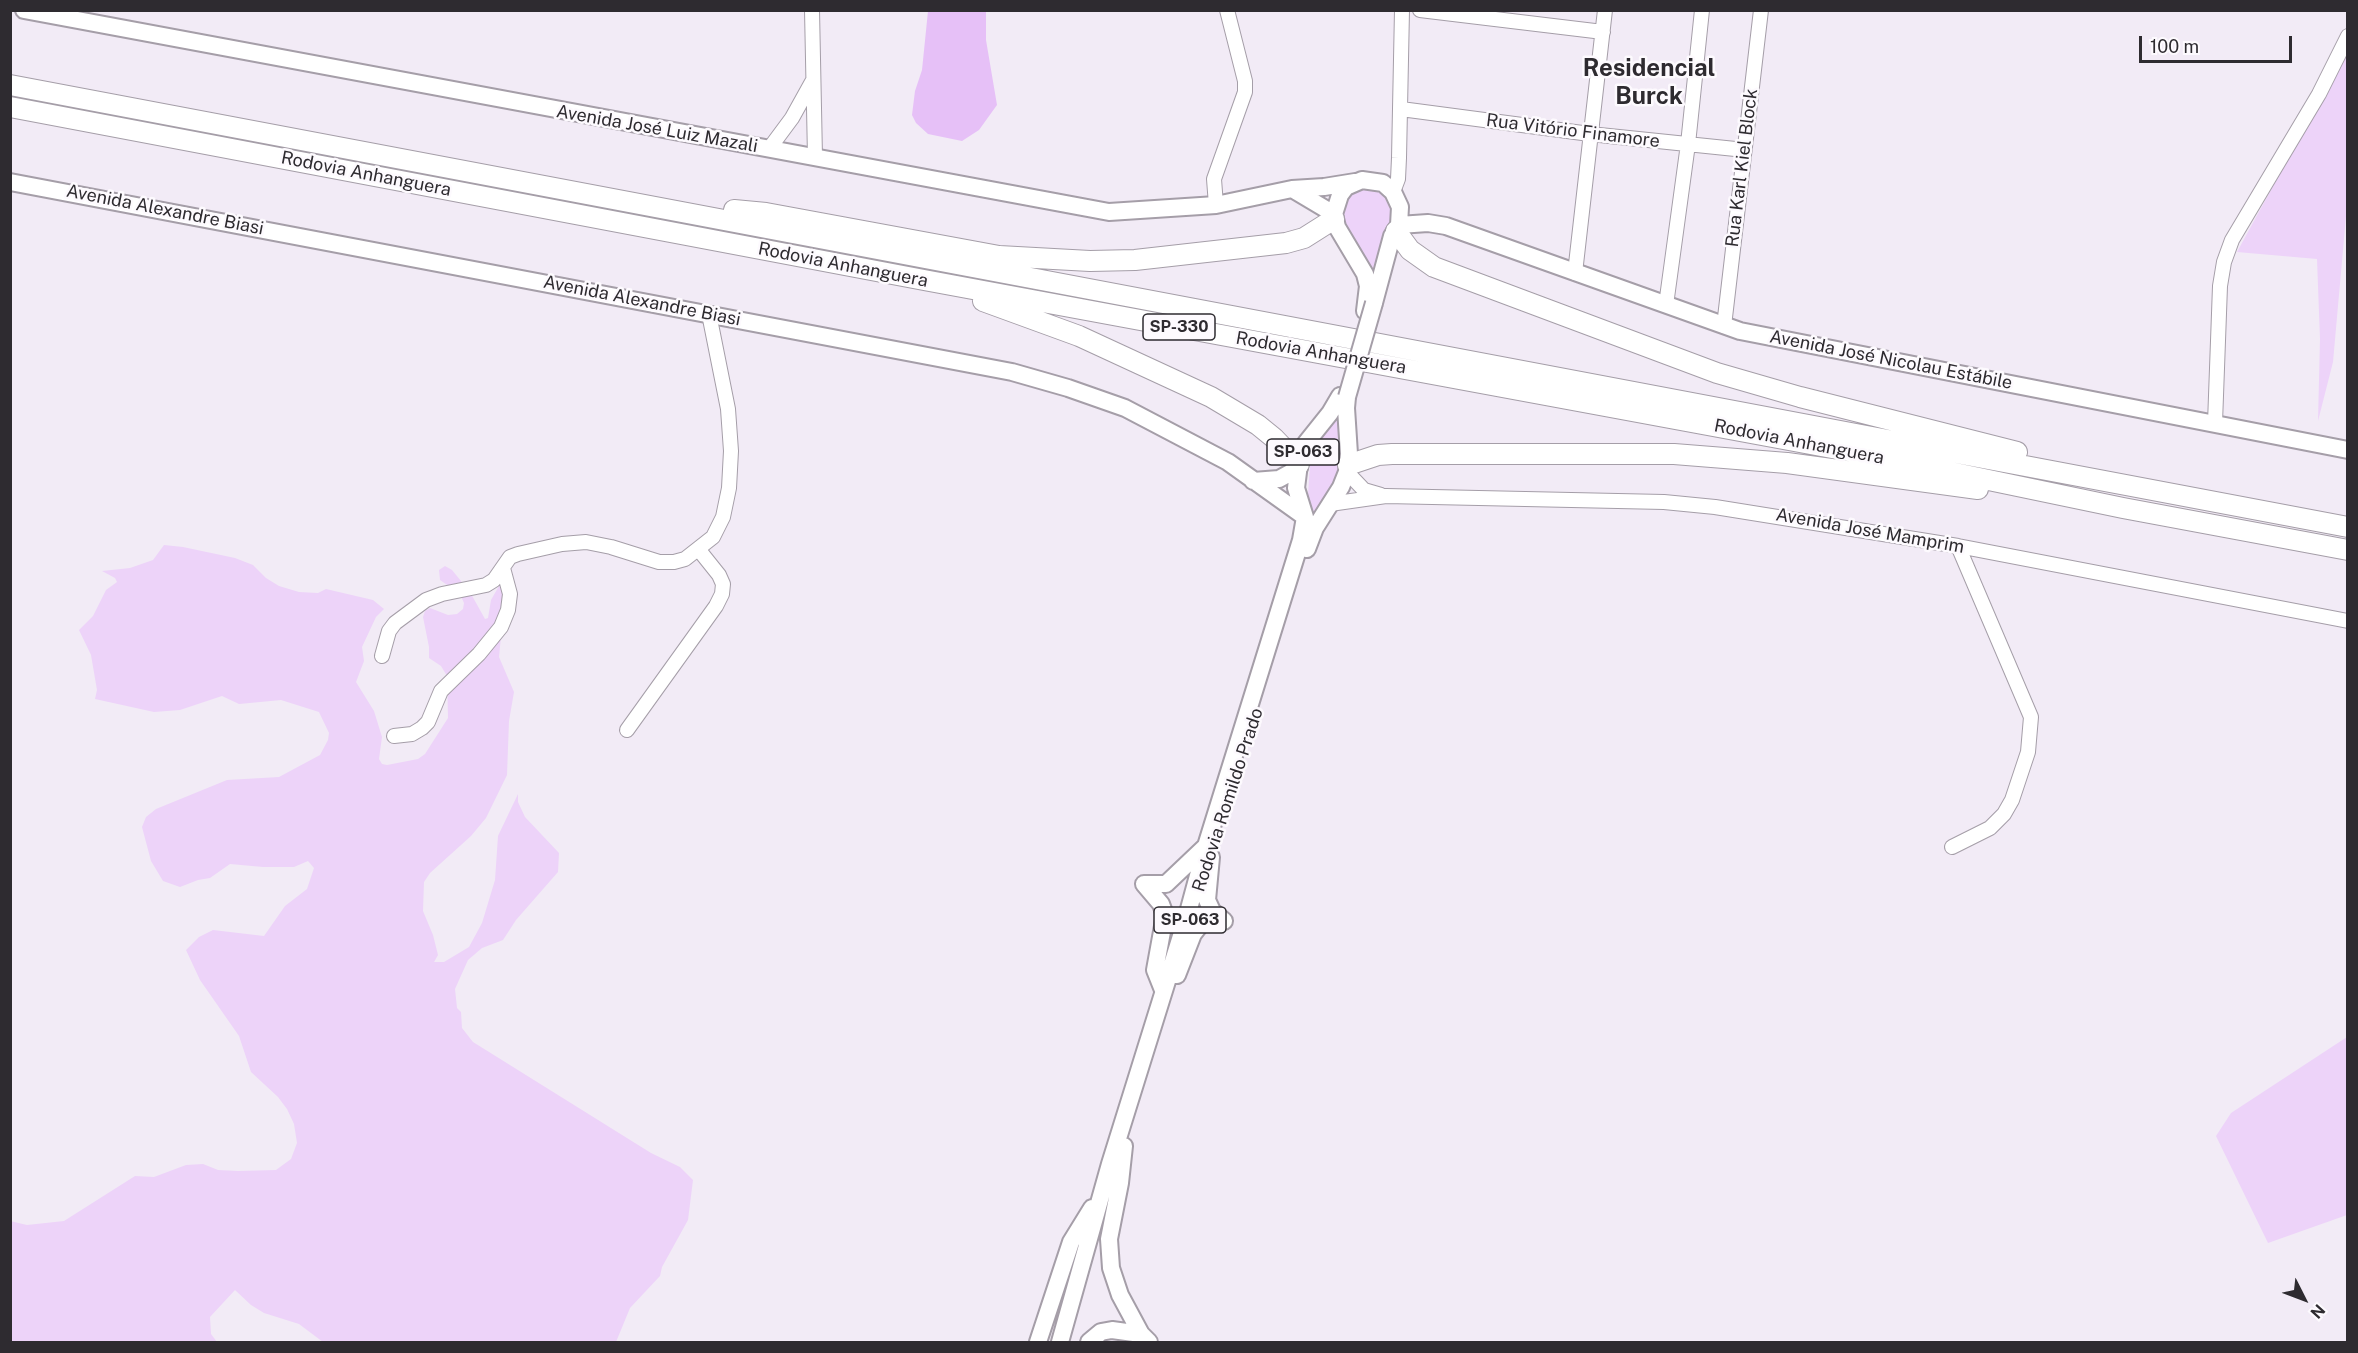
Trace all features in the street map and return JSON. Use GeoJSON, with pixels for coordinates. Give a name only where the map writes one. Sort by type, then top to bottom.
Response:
{"type":"FeatureCollection","features":[{"type":"Feature","properties":{"kind":"highway","name":"Rodovia Anhanguera"},"geometry":{"type":"LineString","coordinates":[[10,85],[2348,527]]}},
{"type":"Feature","properties":{"kind":"highway","name":"Rodovia Anhanguera"},"geometry":{"type":"LineString","coordinates":[[10,107],[924,280],[1859,453],[2123,508],[2348,550]]}},
{"type":"Feature","properties":{"kind":"highway"},"geometry":{"type":"LineString","coordinates":[[630,202],[766,213],[999,256],[1078,261],[1135,260],[1286,243],[1304,238],[1334,217]]}},
{"type":"Feature","properties":{"kind":"highway"},"geometry":{"type":"LineString","coordinates":[[1395,230],[1410,250],[1434,267],[1717,373],[1800,397],[1989,444],[2132,486]]}},
{"type":"Feature","properties":{"kind":"highway"},"geometry":{"type":"LineString","coordinates":[[924,280],[1079,336],[1211,397],[1258,425],[1274,438],[1299,466]]}},
{"type":"Feature","properties":{"kind":"highway"},"geometry":{"type":"LineString","coordinates":[[1348,468],[1378,455],[1392,453],[1674,454],[1787,463],[2123,508]]}},
{"type":"Feature","properties":{"kind":"highway"},"geometry":{"type":"LineString","coordinates":[[2306,520],[2348,519]]}},
{"type":"Feature","properties":{"kind":"main road","name":"Avenida José Luiz Mazali"},"geometry":{"type":"LineString","coordinates":[[24,10],[1109,212],[1216,205],[1292,189],[1324,188],[1369,180],[1383,183],[1395,195]]}},
{"type":"Feature","properties":{"kind":"main road","name":"Avenida Alexandre Biasi"},"geometry":{"type":"LineString","coordinates":[[10,182],[1012,372],[1125,408],[1228,462],[1305,517]]}},
{"type":"Feature","properties":{"kind":"main road"},"geometry":{"type":"LineString","coordinates":[[1292,189],[1334,217],[1340,195],[1355,182]]}},
{"type":"Feature","properties":{"kind":"main road","name":"Avenida José Nicolau Estábile"},"geometry":{"type":"LineString","coordinates":[[1395,195],[1446,226]]}},
{"type":"Feature","properties":{"kind":"main road"},"geometry":{"type":"LineString","coordinates":[[1395,195],[1400,207],[1395,230]]}},
{"type":"Feature","properties":{"kind":"main road","name":"SP-063"},"geometry":{"type":"LineString","coordinates":[[1334,217],[1365,274],[1369,307]]}},
{"type":"Feature","properties":{"kind":"main road","name":"Avenida José Nicolau Estábile"},"geometry":{"type":"LineString","coordinates":[[1395,230],[1428,223],[1446,226],[1724,326],[1758,334],[2348,450]]}},
{"type":"Feature","properties":{"kind":"main road","name":"SP-063"},"geometry":{"type":"LineString","coordinates":[[1305,517],[1296,489],[1299,466],[1306,443],[1316,427],[1344,396],[1369,307],[1395,230]]}},
{"type":"Feature","properties":{"kind":"main road","name":"SP-063"},"geometry":{"type":"LineString","coordinates":[[1330,504],[1348,468],[1349,442],[1344,396]]}},
{"type":"Feature","properties":{"kind":"main road"},"geometry":{"type":"LineString","coordinates":[[1253,481],[1279,479],[1299,466]]}},
{"type":"Feature","properties":{"kind":"main road","name":"Rodovia Romildo Prado"},"geometry":{"type":"LineString","coordinates":[[1209,848],[1310,541],[1330,504]]}},
{"type":"Feature","properties":{"kind":"main road","name":"Rodovia Romildo Prado"},"geometry":{"type":"LineString","coordinates":[[1060,1342],[1102,1192],[1166,990],[1301,540],[1305,517]]}},
{"type":"Feature","properties":{"kind":"main road"},"geometry":{"type":"LineString","coordinates":[[1209,848],[1207,900],[1212,911],[1224,921],[1205,922],[1200,925],[1193,934],[1184,964],[1166,990],[1155,970],[1165,915],[1161,904],[1144,884],[1166,884],[1209,848]]}},
{"type":"Feature","properties":{"kind":"main road","name":"Rodovia Romildo Prado"},"geometry":{"type":"LineString","coordinates":[[1067,1342],[1124,1146],[1166,990]]}},
{"type":"Feature","properties":{"kind":"main road"},"geometry":{"type":"LineString","coordinates":[[1124,1146],[1120,1183],[1109,1239],[1111,1268],[1120,1295],[1145,1338]]}},
{"type":"Feature","properties":{"kind":"main road"},"geometry":{"type":"LineString","coordinates":[[1038,1342],[1071,1242],[1102,1192]]}},
{"type":"Feature","properties":{"kind":"main road"},"geometry":{"type":"LineString","coordinates":[[1089,1342],[1101,1332],[1125,1330],[1145,1338]]}},
{"type":"Feature","properties":{"kind":"street"},"geometry":{"type":"LineString","coordinates":[[812,10],[814,157]]}},
{"type":"Feature","properties":{"kind":"street"},"geometry":{"type":"LineString","coordinates":[[1216,205],[1214,179],[1245,92],[1245,81],[1227,10]]}},
{"type":"Feature","properties":{"kind":"street"},"geometry":{"type":"LineString","coordinates":[[1395,195],[1398,179],[1401,109],[1402,10]]}},
{"type":"Feature","properties":{"kind":"street"},"geometry":{"type":"LineString","coordinates":[[1420,10],[1603,33]]}},
{"type":"Feature","properties":{"kind":"street"},"geometry":{"type":"LineString","coordinates":[[1575,273],[1605,10]]}},
{"type":"Feature","properties":{"kind":"street"},"geometry":{"type":"LineString","coordinates":[[1666,305],[1688,144],[1702,10]]}},
{"type":"Feature","properties":{"kind":"street","name":"Rua Karl Kiel Block"},"geometry":{"type":"LineString","coordinates":[[1724,326],[1761,10]]}},
{"type":"Feature","properties":{"kind":"street"},"geometry":{"type":"LineString","coordinates":[[2216,423],[2220,286],[2224,262],[2232,240],[2319,94],[2348,36]]}},
{"type":"Feature","properties":{"kind":"street"},"geometry":{"type":"LineString","coordinates":[[769,149],[792,118],[813,80]]}},
{"type":"Feature","properties":{"kind":"street","name":"Rua Vitório Finamore"},"geometry":{"type":"LineString","coordinates":[[1401,109],[1590,134],[1744,150]]}},
{"type":"Feature","properties":{"kind":"street"},"geometry":{"type":"LineString","coordinates":[[382,656],[389,631],[395,623],[426,600],[442,594],[486,585],[494,580],[510,557],[562,544],[586,542],[611,547],[658,562],[685,559],[713,537],[723,517],[729,488],[731,451],[728,409],[710,314]]}},
{"type":"Feature","properties":{"kind":"street","name":"Avenida José Mamprim"},"geometry":{"type":"LineString","coordinates":[[1348,468],[1364,490],[1386,496]]}},
{"type":"Feature","properties":{"kind":"street","name":"Avenida José Mamprim"},"geometry":{"type":"LineString","coordinates":[[1330,504],[1386,496],[1664,502],[1784,516],[1958,546],[2348,621]]}},
{"type":"Feature","properties":{"kind":"street"},"geometry":{"type":"LineString","coordinates":[[1952,848],[1990,828],[2004,814],[2012,800],[2028,752],[2031,717],[1958,546]]}},
{"type":"Feature","properties":{"kind":"street"},"geometry":{"type":"LineString","coordinates":[[627,730],[716,606],[722,594],[723,584],[719,575],[699,550]]}},
{"type":"Feature","properties":{"kind":"street"},"geometry":{"type":"LineString","coordinates":[[394,736],[412,734],[428,722],[441,691],[501,627],[508,610],[510,594],[503,568]]}},
{"type":"Feature","properties":{"kind":"shaded area"},"geometry":{"type":"Polygon","coordinates":[[[928,11],[986,11],[986,40],[997,105],[979,130],[962,141],[928,134],[916,123],[912,115],[915,91],[922,70],[928,11]]]}},
{"type":"Feature","properties":{"kind":"shaded area"},"geometry":{"type":"Polygon","coordinates":[[[2347,51],[2347,205],[2333,362],[2318,421],[2320,339],[2317,259],[2237,252],[2347,51]]]}},
{"type":"Feature","properties":{"kind":"shaded area"},"geometry":{"type":"Polygon","coordinates":[[[1368,187],[1384,192],[1395,214],[1373,293],[1341,223],[1341,206],[1351,192],[1368,187]]]}},
{"type":"Feature","properties":{"kind":"shaded area"},"geometry":{"type":"Polygon","coordinates":[[[1342,404],[1339,468],[1333,483],[1306,524],[1310,465],[1315,448],[1342,404]]]}},
{"type":"Feature","properties":{"kind":"shaded area"},"geometry":{"type":"Polygon","coordinates":[[[164,545],[235,558],[253,565],[266,578],[279,586],[299,592],[318,593],[326,589],[373,600],[384,609],[376,617],[362,647],[364,661],[356,682],[374,711],[382,737],[379,759],[382,764],[387,765],[418,759],[425,754],[448,718],[447,676],[441,666],[429,658],[423,617],[425,611],[430,608],[448,615],[457,614],[463,609],[464,603],[460,594],[440,580],[439,570],[445,566],[452,570],[470,592],[485,619],[488,618],[491,600],[499,586],[503,587],[514,602],[501,636],[499,657],[514,692],[509,721],[507,775],[486,818],[471,836],[430,873],[424,882],[423,911],[438,955],[434,962],[444,962],[469,947],[482,923],[495,880],[498,836],[518,794],[518,802],[525,817],[559,853],[558,872],[516,920],[503,940],[482,948],[468,960],[455,989],[457,1008],[461,1012],[462,1028],[473,1042],[651,1153],[680,1167],[693,1180],[688,1220],[662,1267],[660,1276],[630,1308],[616,1342],[323,1342],[299,1324],[264,1313],[251,1305],[235,1290],[210,1317],[211,1334],[217,1342],[11,1342],[10,1221],[27,1225],[64,1221],[135,1176],[154,1177],[186,1165],[203,1164],[218,1170],[276,1170],[291,1159],[297,1143],[294,1124],[287,1109],[278,1097],[251,1072],[239,1036],[200,980],[186,950],[199,937],[213,930],[264,936],[285,906],[307,889],[314,868],[308,861],[294,867],[230,864],[210,878],[180,887],[163,881],[151,861],[142,827],[146,817],[156,809],[227,780],[279,777],[320,755],[329,733],[319,712],[281,700],[239,704],[222,696],[180,710],[154,712],[95,699],[97,690],[91,655],[79,630],[93,616],[106,590],[117,582],[115,578],[102,571],[130,568],[153,560],[164,545]]]}},
{"type":"Feature","properties":{"kind":"shaded area"},"geometry":{"type":"Polygon","coordinates":[[[2347,1037],[2347,1215],[2268,1243],[2216,1136],[2231,1113],[2347,1037]]]}},
{"type":"Feature","properties":{"kind":"district","name":"Residencial Burck"},"geometry":{"type":"Point","coordinates":[1649,83]}}]}
